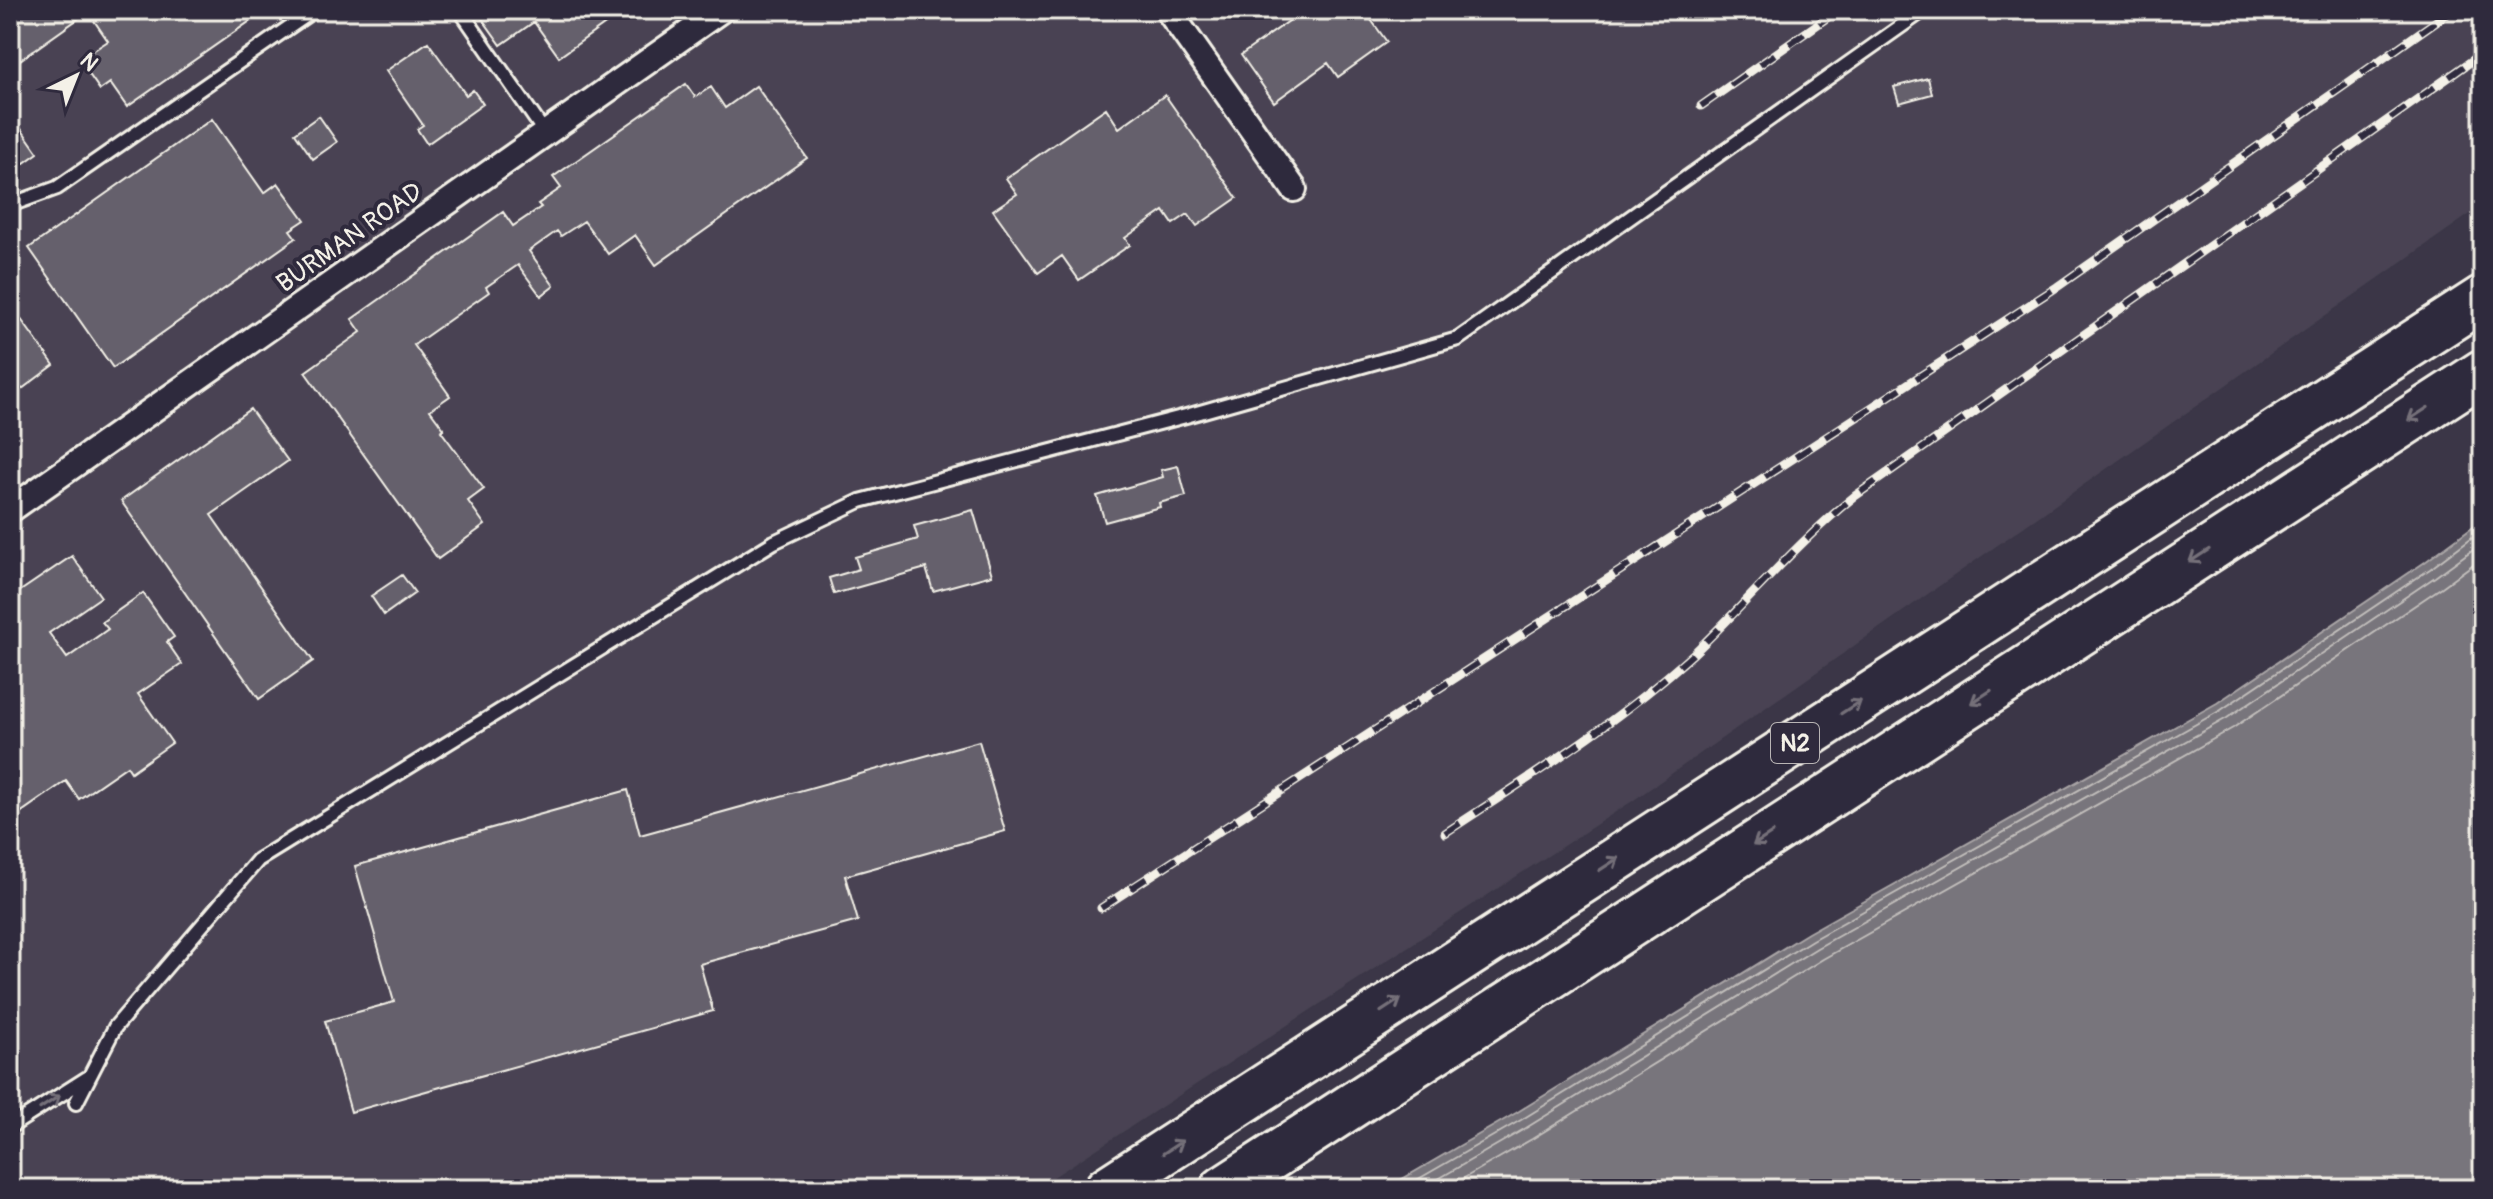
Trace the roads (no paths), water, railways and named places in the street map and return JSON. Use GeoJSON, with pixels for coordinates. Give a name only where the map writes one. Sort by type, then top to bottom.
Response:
{"type":"FeatureCollection","features":[{"type":"Feature","properties":{"kind":"highway","name":"N2"},"geometry":{"type":"LineString","coordinates":[[1107,1189],[2483,298]]}},
{"type":"Feature","properties":{"kind":"highway","name":"N2"},"geometry":{"type":"LineString","coordinates":[[1223,1189],[2483,372]]}},
{"type":"Feature","properties":{"kind":"street","name":"BURMAN ROAD"},"geometry":{"type":"LineString","coordinates":[[10,510],[721,10]]}},
{"type":"Feature","properties":{"kind":"street"},"geometry":{"type":"LineString","coordinates":[[1168,10],[1294,189]]}},
{"type":"Feature","properties":{"kind":"lane"},"geometry":{"type":"LineString","coordinates":[[10,205],[57,188],[314,10]]}},
{"type":"Feature","properties":{"kind":"lane"},"geometry":{"type":"LineString","coordinates":[[460,10],[545,133]]}},
{"type":"Feature","properties":{"kind":"lane"},"geometry":{"type":"LineString","coordinates":[[76,1103],[115,1027],[258,860],[774,542],[860,501],[1186,416],[1458,339],[1924,10]]}},
{"type":"Feature","properties":{"kind":"lane"},"geometry":{"type":"LineString","coordinates":[[10,1127],[89,1077]]}},
{"type":"Feature","properties":{"kind":"water"},"geometry":{"type":"Polygon","coordinates":[[[2483,519],[2483,1189],[1385,1189],[1516,1113],[1808,933],[2217,703],[2483,519]]]}},
{"type":"Feature","properties":{"kind":"railway"},"geometry":{"type":"LineString","coordinates":[[1701,106],[1838,10]]}},
{"type":"Feature","properties":{"kind":"railway"},"geometry":{"type":"LineString","coordinates":[[1101,908],[2057,287],[2452,10]]}},
{"type":"Feature","properties":{"kind":"railway"},"geometry":{"type":"LineString","coordinates":[[1445,833],[1572,748],[1664,679],[1855,496],[2483,53]]}}]}
